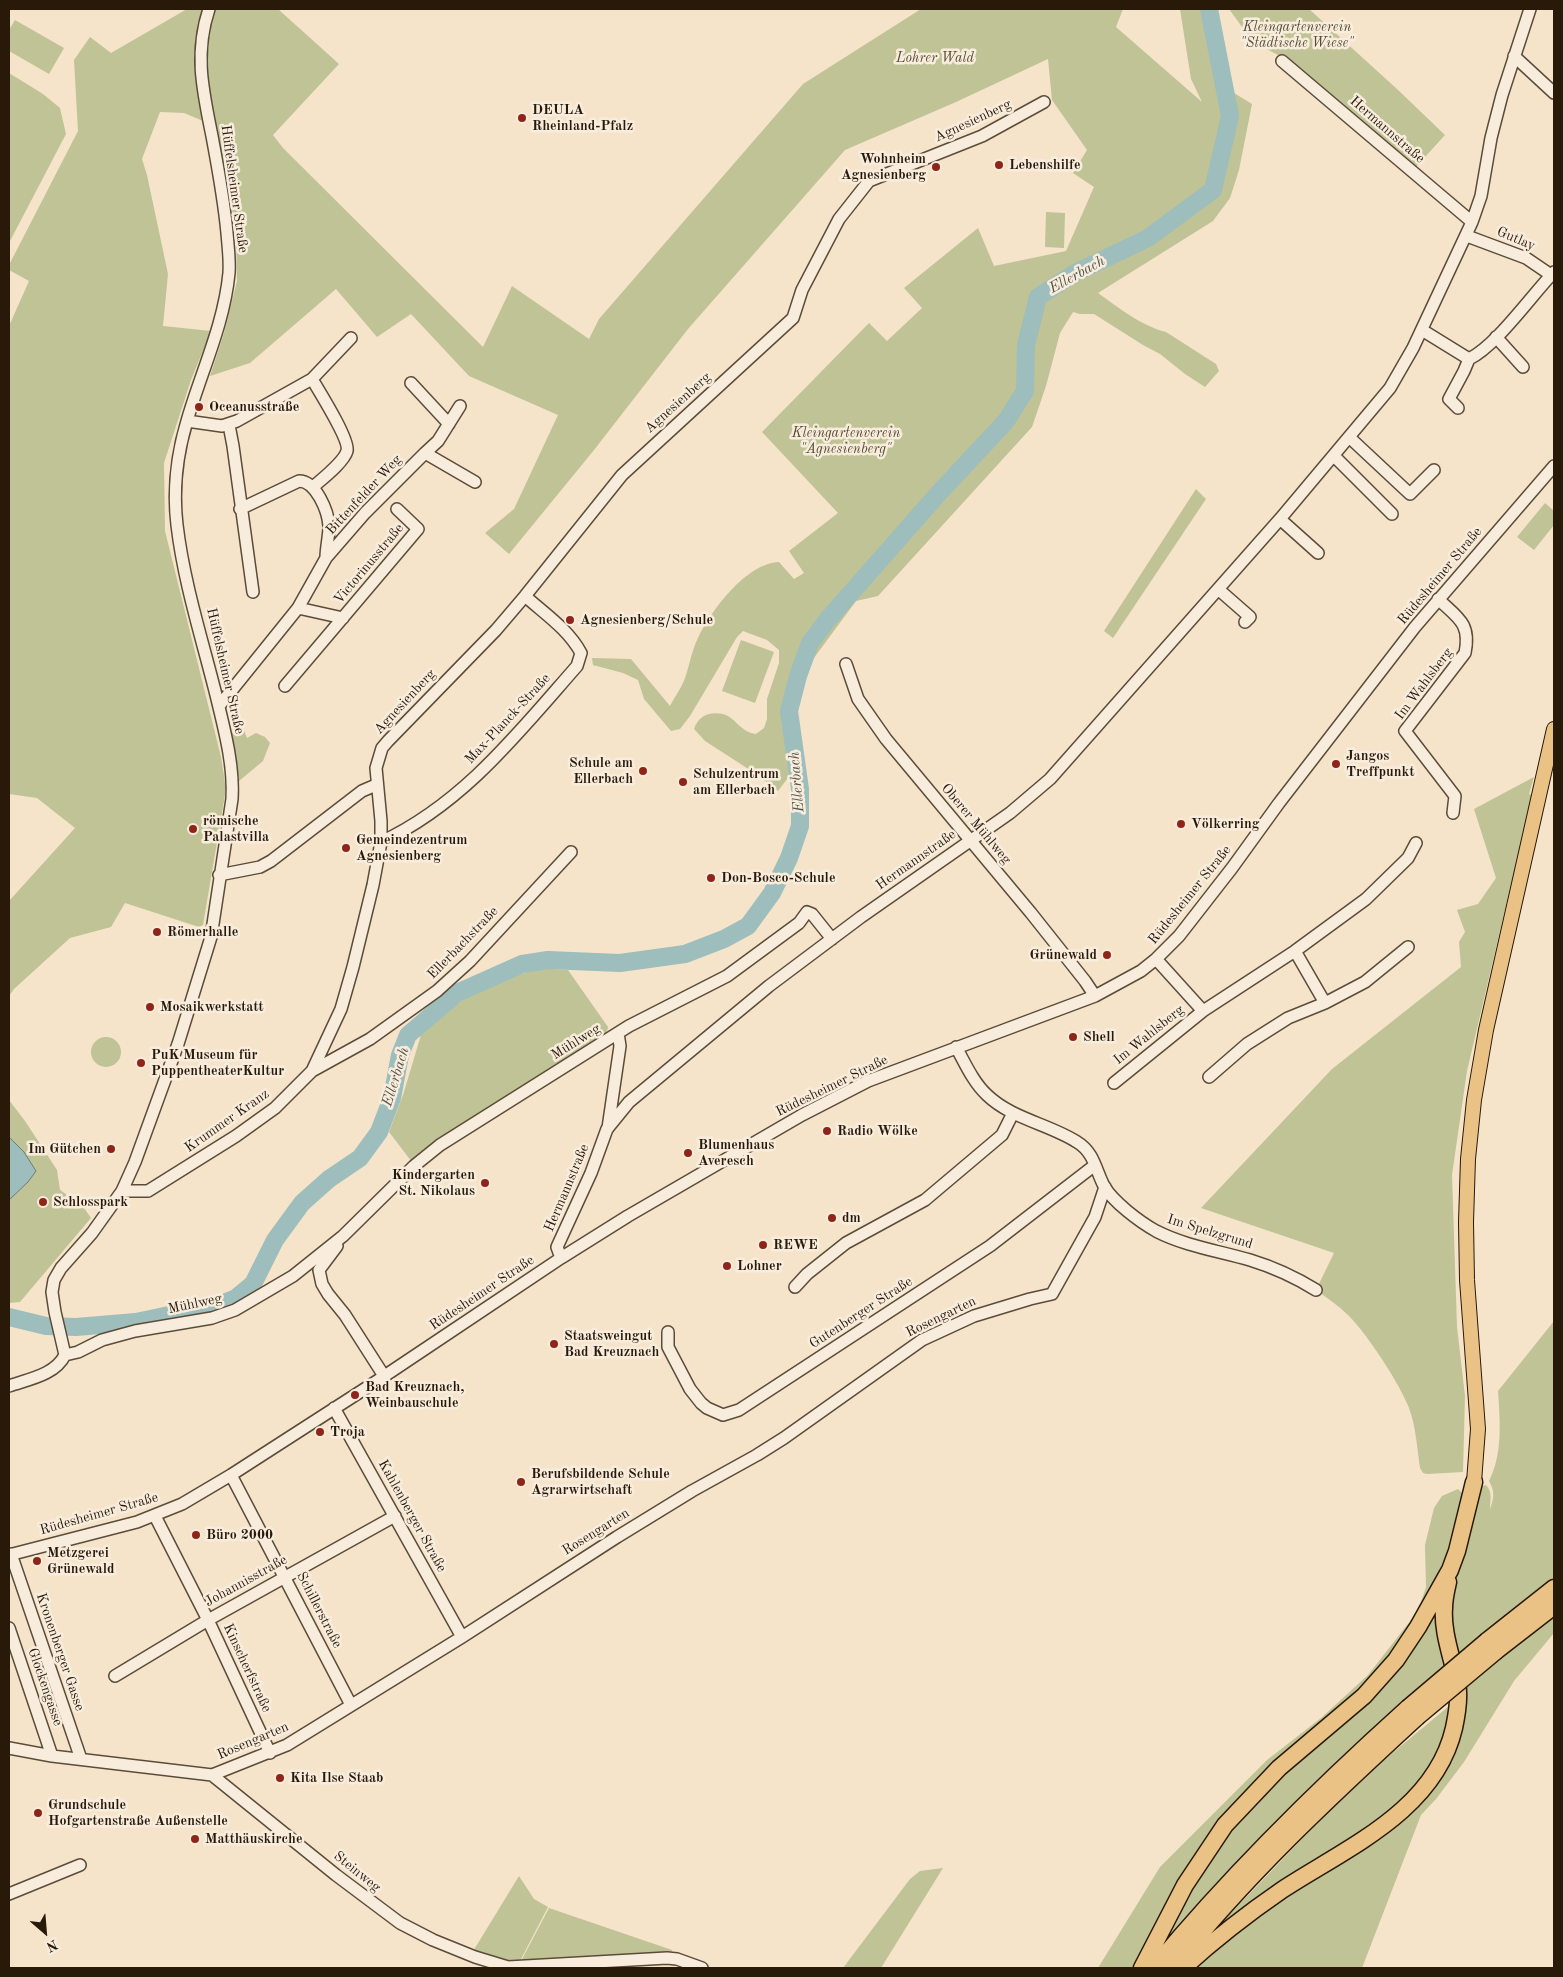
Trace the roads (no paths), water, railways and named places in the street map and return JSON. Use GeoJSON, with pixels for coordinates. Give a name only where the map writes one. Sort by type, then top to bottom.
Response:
{"type":"FeatureCollection","features":[{"type":"Feature","properties":{"kind":"highway"},"geometry":{"type":"LineString","coordinates":[[1142,1968],[1185,1885],[1225,1825],[1279,1768],[1364,1696],[1396,1660],[1418,1627],[1450,1570],[1457,1551],[1474,1482]]}},
{"type":"Feature","properties":{"kind":"highway"},"geometry":{"type":"LineString","coordinates":[[1183,1968],[1246,1914],[1386,1824],[1410,1804],[1430,1781],[1444,1757],[1453,1730],[1458,1705],[1458,1685],[1446,1632],[1443,1609],[1450,1570]]}},
{"type":"Feature","properties":{"kind":"highway"},"geometry":{"type":"LineString","coordinates":[[1154,1968],[1224,1888],[1298,1812],[1492,1646],[1554,1588]]}},
{"type":"Feature","properties":{"kind":"highway"},"geometry":{"type":"LineString","coordinates":[[1492,1646],[1554,1606]]}},
{"type":"Feature","properties":{"kind":"highway"},"geometry":{"type":"LineString","coordinates":[[1172,1968],[1242,1887],[1413,1712]]}},
{"type":"Feature","properties":{"kind":"main road"},"geometry":{"type":"LineString","coordinates":[[1474,1482],[1478,1429],[1467,1280],[1466,1222],[1468,1159],[1474,1100],[1486,1030],[1554,729]]}},
{"type":"Feature","properties":{"kind":"street","name":"Hüffelsheimer Straße"},"geometry":{"type":"LineString","coordinates":[[65,1355],[52,1292],[54,1280],[92,1233],[122,1191],[135,1162],[174,1053],[211,937],[233,784],[219,706],[190,588],[177,525],[177,481],[186,421],[218,326],[229,272],[225,215],[202,90],[201,42],[209,9]]}},
{"type":"Feature","properties":{"kind":"street","name":"Hermannstraße"},"geometry":{"type":"LineString","coordinates":[[607,1129],[629,1102],[769,986],[1010,813],[1050,779],[1334,456],[1390,388],[1422,330],[1467,236],[1481,196],[1491,138],[1514,56],[1530,9]]}},
{"type":"Feature","properties":{"kind":"street"},"geometry":{"type":"LineString","coordinates":[[1514,56],[1554,93]]}},
{"type":"Feature","properties":{"kind":"street","name":"Hermannstraße"},"geometry":{"type":"LineString","coordinates":[[1282,61],[1472,222]]}},
{"type":"Feature","properties":{"kind":"street","name":"Agnesienberg"},"geometry":{"type":"LineString","coordinates":[[382,842],[376,768],[378,758],[388,741],[496,630],[622,475],[793,318],[802,290],[839,219],[870,182],[982,136],[1044,102]]}},
{"type":"Feature","properties":{"kind":"street","name":"Gutlay"},"geometry":{"type":"LineString","coordinates":[[1467,236],[1526,258],[1550,276],[1554,290]]}},
{"type":"Feature","properties":{"kind":"street"},"geometry":{"type":"LineString","coordinates":[[1458,408],[1449,399],[1469,359],[1478,355],[1496,338],[1550,276]]}},
{"type":"Feature","properties":{"kind":"street"},"geometry":{"type":"LineString","coordinates":[[1422,330],[1469,359]]}},
{"type":"Feature","properties":{"kind":"street"},"geometry":{"type":"LineString","coordinates":[[186,421],[214,426],[228,425],[312,379],[351,338]]}},
{"type":"Feature","properties":{"kind":"street"},"geometry":{"type":"LineString","coordinates":[[1496,338],[1522,367]]}},
{"type":"Feature","properties":{"kind":"street"},"geometry":{"type":"LineString","coordinates":[[312,379],[348,447],[341,460],[313,487]]}},
{"type":"Feature","properties":{"kind":"street"},"geometry":{"type":"LineString","coordinates":[[411,383],[450,424]]}},
{"type":"Feature","properties":{"kind":"street","name":"Bittenfelder Weg"},"geometry":{"type":"LineString","coordinates":[[219,706],[298,608],[326,558],[364,513],[425,452],[438,442],[460,406]]}},
{"type":"Feature","properties":{"kind":"street"},"geometry":{"type":"LineString","coordinates":[[228,425],[233,446],[252,592]]}},
{"type":"Feature","properties":{"kind":"street"},"geometry":{"type":"LineString","coordinates":[[1349,437],[1410,494],[1434,470]]}},
{"type":"Feature","properties":{"kind":"street"},"geometry":{"type":"LineString","coordinates":[[425,452],[475,482]]}},
{"type":"Feature","properties":{"kind":"street"},"geometry":{"type":"LineString","coordinates":[[1334,456],[1392,514]]}},
{"type":"Feature","properties":{"kind":"street","name":"Rüdesheimer Straße"},"geometry":{"type":"LineString","coordinates":[[10,1554],[155,1516],[182,1504],[231,1476],[561,1258],[636,1211],[802,1116],[868,1081],[1095,996],[1129,979],[1156,960],[1191,921],[1279,803],[1438,599],[1554,466]]}},
{"type":"Feature","properties":{"kind":"street"},"geometry":{"type":"LineString","coordinates":[[240,509],[298,480],[307,482],[313,487],[328,522],[326,558]]}},
{"type":"Feature","properties":{"kind":"street","name":"Victorinusstraße"},"geometry":{"type":"LineString","coordinates":[[285,686],[418,529],[397,509]]}},
{"type":"Feature","properties":{"kind":"street"},"geometry":{"type":"LineString","coordinates":[[1280,518],[1318,552]]}},
{"type":"Feature","properties":{"kind":"street"},"geometry":{"type":"LineString","coordinates":[[1218,589],[1250,617],[1245,622]]}},
{"type":"Feature","properties":{"kind":"street","name":"Max-Planck-Straße"},"geometry":{"type":"LineString","coordinates":[[382,842],[432,813],[469,782],[500,753],[577,666],[581,652],[575,642],[525,596]]}},
{"type":"Feature","properties":{"kind":"street","name":"Im Wahlsberg"},"geometry":{"type":"LineString","coordinates":[[1438,599],[1465,625],[1468,639],[1465,653],[1405,731],[1455,796],[1453,812]]}},
{"type":"Feature","properties":{"kind":"street","name":"Victorinusstraße"},"geometry":{"type":"LineString","coordinates":[[298,608],[343,618]]}},
{"type":"Feature","properties":{"kind":"street","name":"Oberer Mühlweg"},"geometry":{"type":"LineString","coordinates":[[846,664],[854,692],[861,705],[886,739],[1085,980],[1095,996]]}},
{"type":"Feature","properties":{"kind":"street"},"geometry":{"type":"LineString","coordinates":[[219,874],[254,869],[271,862],[362,791],[376,785]]}},
{"type":"Feature","properties":{"kind":"street","name":"Krummer Kranz"},"geometry":{"type":"LineString","coordinates":[[122,1191],[148,1191],[236,1136],[270,1113],[312,1071],[336,1023],[348,989],[382,842]]}},
{"type":"Feature","properties":{"kind":"street","name":"Im Wahlsberg"},"geometry":{"type":"LineString","coordinates":[[1114,1083],[1202,1011],[1295,951],[1366,899],[1408,858],[1416,843]]}},
{"type":"Feature","properties":{"kind":"street","name":"Ellerbachstraße"},"geometry":{"type":"LineString","coordinates":[[312,1071],[377,1034],[419,1006],[448,982],[570,852]]}},
{"type":"Feature","properties":{"kind":"street","name":"Mühlweg"},"geometry":{"type":"LineString","coordinates":[[65,1355],[78,1352],[102,1340],[135,1331],[212,1318],[235,1310],[293,1276],[343,1236],[414,1166],[440,1145],[618,1033],[727,976],[799,923],[807,912],[812,914],[832,939]]}},
{"type":"Feature","properties":{"kind":"street"},"geometry":{"type":"LineString","coordinates":[[1209,1077],[1247,1044],[1288,1018],[1325,1003],[1365,982],[1408,947]]}},
{"type":"Feature","properties":{"kind":"street"},"geometry":{"type":"LineString","coordinates":[[1295,951],[1325,1003]]}},
{"type":"Feature","properties":{"kind":"street","name":"Im Wahlsberg"},"geometry":{"type":"LineString","coordinates":[[1156,960],[1202,1011]]}},
{"type":"Feature","properties":{"kind":"street","name":"Hermannstraße"},"geometry":{"type":"LineString","coordinates":[[561,1258],[557,1247],[591,1173],[607,1129],[620,1046],[618,1033]]}},
{"type":"Feature","properties":{"kind":"street","name":"Im Spelzgrund"},"geometry":{"type":"LineString","coordinates":[[956,1047],[970,1073],[985,1094],[1013,1113],[1077,1142],[1088,1151],[1105,1187],[1124,1208],[1156,1230],[1185,1242],[1266,1266],[1316,1290]]}},
{"type":"Feature","properties":{"kind":"street"},"geometry":{"type":"LineString","coordinates":[[795,1287],[807,1274],[846,1243],[924,1200],[1002,1135],[1013,1113]]}},
{"type":"Feature","properties":{"kind":"street","name":"Gutenberger Straße"},"geometry":{"type":"LineString","coordinates":[[668,1332],[668,1347],[690,1389],[701,1403],[707,1408],[723,1415],[739,1410],[990,1246],[1095,1165]]}},
{"type":"Feature","properties":{"kind":"street","name":"Rosengarten"},"geometry":{"type":"LineString","coordinates":[[212,1775],[287,1745],[462,1638],[617,1537],[784,1438],[922,1340],[974,1316],[1052,1294],[1095,1217],[1105,1187]]}},
{"type":"Feature","properties":{"kind":"street","name":"Mühlweg"},"geometry":{"type":"LineString","coordinates":[[343,1236],[319,1270],[322,1284],[345,1315],[384,1376]]}},
{"type":"Feature","properties":{"kind":"street"},"geometry":{"type":"LineString","coordinates":[[9,1386],[51,1371],[61,1364],[65,1355]]}},
{"type":"Feature","properties":{"kind":"street","name":"Kahlenberger Straße"},"geometry":{"type":"LineString","coordinates":[[334,1408],[462,1638]]}},
{"type":"Feature","properties":{"kind":"street","name":"Schillerstraße"},"geometry":{"type":"LineString","coordinates":[[231,1476],[285,1576],[351,1706]]}},
{"type":"Feature","properties":{"kind":"street","name":"Kinscherfstraße"},"geometry":{"type":"LineString","coordinates":[[155,1516],[208,1620],[270,1753]]}},
{"type":"Feature","properties":{"kind":"street","name":"Johannisstraße"},"geometry":{"type":"LineString","coordinates":[[115,1676],[285,1576],[395,1516]]}},
{"type":"Feature","properties":{"kind":"street","name":"Kronenberger Gasse"},"geometry":{"type":"LineString","coordinates":[[10,1554],[81,1758]]}},
{"type":"Feature","properties":{"kind":"street","name":"Glockengasse"},"geometry":{"type":"LineString","coordinates":[[9,1628],[52,1756]]}},
{"type":"Feature","properties":{"kind":"street"},"geometry":{"type":"LineString","coordinates":[[9,1748],[52,1756],[212,1775]]}},
{"type":"Feature","properties":{"kind":"street","name":"Steinweg"},"geometry":{"type":"LineString","coordinates":[[212,1775],[336,1876],[400,1923],[474,1958],[508,1967],[667,1958],[677,1959],[702,1968]]}},
{"type":"Feature","properties":{"kind":"street"},"geometry":{"type":"LineString","coordinates":[[9,1894],[80,1865]]}},
{"type":"Feature","properties":{"kind":"water"},"geometry":{"type":"Polygon","coordinates":[[[9,1137],[24,1152],[36,1171],[28,1182],[9,1200],[9,1137]]]}},
{"type":"Feature","properties":{"kind":"waterway","name":"Ellerbach"},"geometry":{"type":"LineString","coordinates":[[9,1317],[46,1326],[76,1327],[136,1322],[221,1304],[236,1298],[253,1284],[275,1240],[302,1203],[329,1179],[360,1158],[379,1132],[392,1098],[400,1055],[408,1035],[457,993],[522,964],[548,960],[620,963],[685,954],[724,939],[748,926],[772,893],[789,858],[800,826],[800,789],[789,711],[798,676],[810,643],[828,619],[938,494],[1006,421],[1025,391],[1026,345],[1038,297],[1075,273],[1148,238],[1213,190],[1230,116],[1209,9]]}},
{"type":"Feature","properties":{"kind":"place","name":"DEULA Rheinland-Pfalz"},"geometry":{"type":"Point","coordinates":[522,118]}},
{"type":"Feature","properties":{"kind":"place","name":"Lebenshilfe"},"geometry":{"type":"Point","coordinates":[999,165]}},
{"type":"Feature","properties":{"kind":"place","name":"Wohnheim Agnesienberg"},"geometry":{"type":"Point","coordinates":[936,167]}},
{"type":"Feature","properties":{"kind":"place","name":"Oceanusstraße"},"geometry":{"type":"Point","coordinates":[199,407]}},
{"type":"Feature","properties":{"kind":"place","name":"Agnesienberg/Schule"},"geometry":{"type":"Point","coordinates":[570,620]}},
{"type":"Feature","properties":{"kind":"place","name":"Jangos Treffpunkt"},"geometry":{"type":"Point","coordinates":[1336,764]}},
{"type":"Feature","properties":{"kind":"place","name":"Schule am Ellerbach"},"geometry":{"type":"Point","coordinates":[643,771]}},
{"type":"Feature","properties":{"kind":"place","name":"Schulzentrum am Ellerbach"},"geometry":{"type":"Point","coordinates":[683,782]}},
{"type":"Feature","properties":{"kind":"place","name":"Völkerring"},"geometry":{"type":"Point","coordinates":[1181,824]}},
{"type":"Feature","properties":{"kind":"place","name":"römische Palastvilla"},"geometry":{"type":"Point","coordinates":[193,829]}},
{"type":"Feature","properties":{"kind":"place","name":"Gemeindezentrum Agnesienberg"},"geometry":{"type":"Point","coordinates":[346,848]}},
{"type":"Feature","properties":{"kind":"place","name":"Don-Bosco-Schule"},"geometry":{"type":"Point","coordinates":[711,878]}},
{"type":"Feature","properties":{"kind":"place","name":"Römerhalle"},"geometry":{"type":"Point","coordinates":[157,932]}},
{"type":"Feature","properties":{"kind":"place","name":"Grünewald"},"geometry":{"type":"Point","coordinates":[1107,955]}},
{"type":"Feature","properties":{"kind":"place","name":"Mosaikwerkstatt"},"geometry":{"type":"Point","coordinates":[150,1007]}},
{"type":"Feature","properties":{"kind":"place","name":"Shell"},"geometry":{"type":"Point","coordinates":[1073,1037]}},
{"type":"Feature","properties":{"kind":"place","name":"PuK Museum für PuppentheaterKultur"},"geometry":{"type":"Point","coordinates":[141,1063]}},
{"type":"Feature","properties":{"kind":"place","name":"Radio Wölke"},"geometry":{"type":"Point","coordinates":[827,1131]}},
{"type":"Feature","properties":{"kind":"place","name":"Im Gütchen"},"geometry":{"type":"Point","coordinates":[111,1149]}},
{"type":"Feature","properties":{"kind":"place","name":"Blumenhaus Averesch"},"geometry":{"type":"Point","coordinates":[688,1153]}},
{"type":"Feature","properties":{"kind":"place","name":"Kindergarten St. Nikolaus"},"geometry":{"type":"Point","coordinates":[485,1183]}},
{"type":"Feature","properties":{"kind":"place","name":"Schlosspark"},"geometry":{"type":"Point","coordinates":[43,1202]}},
{"type":"Feature","properties":{"kind":"place","name":"dm"},"geometry":{"type":"Point","coordinates":[832,1218]}},
{"type":"Feature","properties":{"kind":"place","name":"REWE"},"geometry":{"type":"Point","coordinates":[763,1245]}},
{"type":"Feature","properties":{"kind":"place","name":"Lohner"},"geometry":{"type":"Point","coordinates":[727,1266]}},
{"type":"Feature","properties":{"kind":"place","name":"Staatsweingut Bad Kreuznach"},"geometry":{"type":"Point","coordinates":[554,1344]}},
{"type":"Feature","properties":{"kind":"place","name":"Bad Kreuznach, Weinbauschule"},"geometry":{"type":"Point","coordinates":[355,1395]}},
{"type":"Feature","properties":{"kind":"place","name":"Troja"},"geometry":{"type":"Point","coordinates":[320,1432]}},
{"type":"Feature","properties":{"kind":"place","name":"Berufsbildende Schule Agrarwirtschaft"},"geometry":{"type":"Point","coordinates":[521,1482]}},
{"type":"Feature","properties":{"kind":"place","name":"Büro 2000"},"geometry":{"type":"Point","coordinates":[196,1535]}},
{"type":"Feature","properties":{"kind":"place","name":"Metzgerei Grünewald"},"geometry":{"type":"Point","coordinates":[37,1561]}},
{"type":"Feature","properties":{"kind":"place","name":"Kita Ilse Staab"},"geometry":{"type":"Point","coordinates":[280,1778]}},
{"type":"Feature","properties":{"kind":"place","name":"Grundschule Hofgartenstraße Außenstelle"},"geometry":{"type":"Point","coordinates":[38,1813]}},
{"type":"Feature","properties":{"kind":"place","name":"Matthäuskirche"},"geometry":{"type":"Point","coordinates":[195,1839]}},
{"type":"Feature","properties":{"kind":"park label","name":"Kleingartenverein \"Städtische Wiese\""},"geometry":{"type":"Point","coordinates":[1297,36]}},
{"type":"Feature","properties":{"kind":"park label","name":"Lohrer Wald"},"geometry":{"type":"Point","coordinates":[935,58]}},
{"type":"Feature","properties":{"kind":"park label","name":"Kleingartenverein \"Agnesienberg\""},"geometry":{"type":"Point","coordinates":[846,442]}}]}
